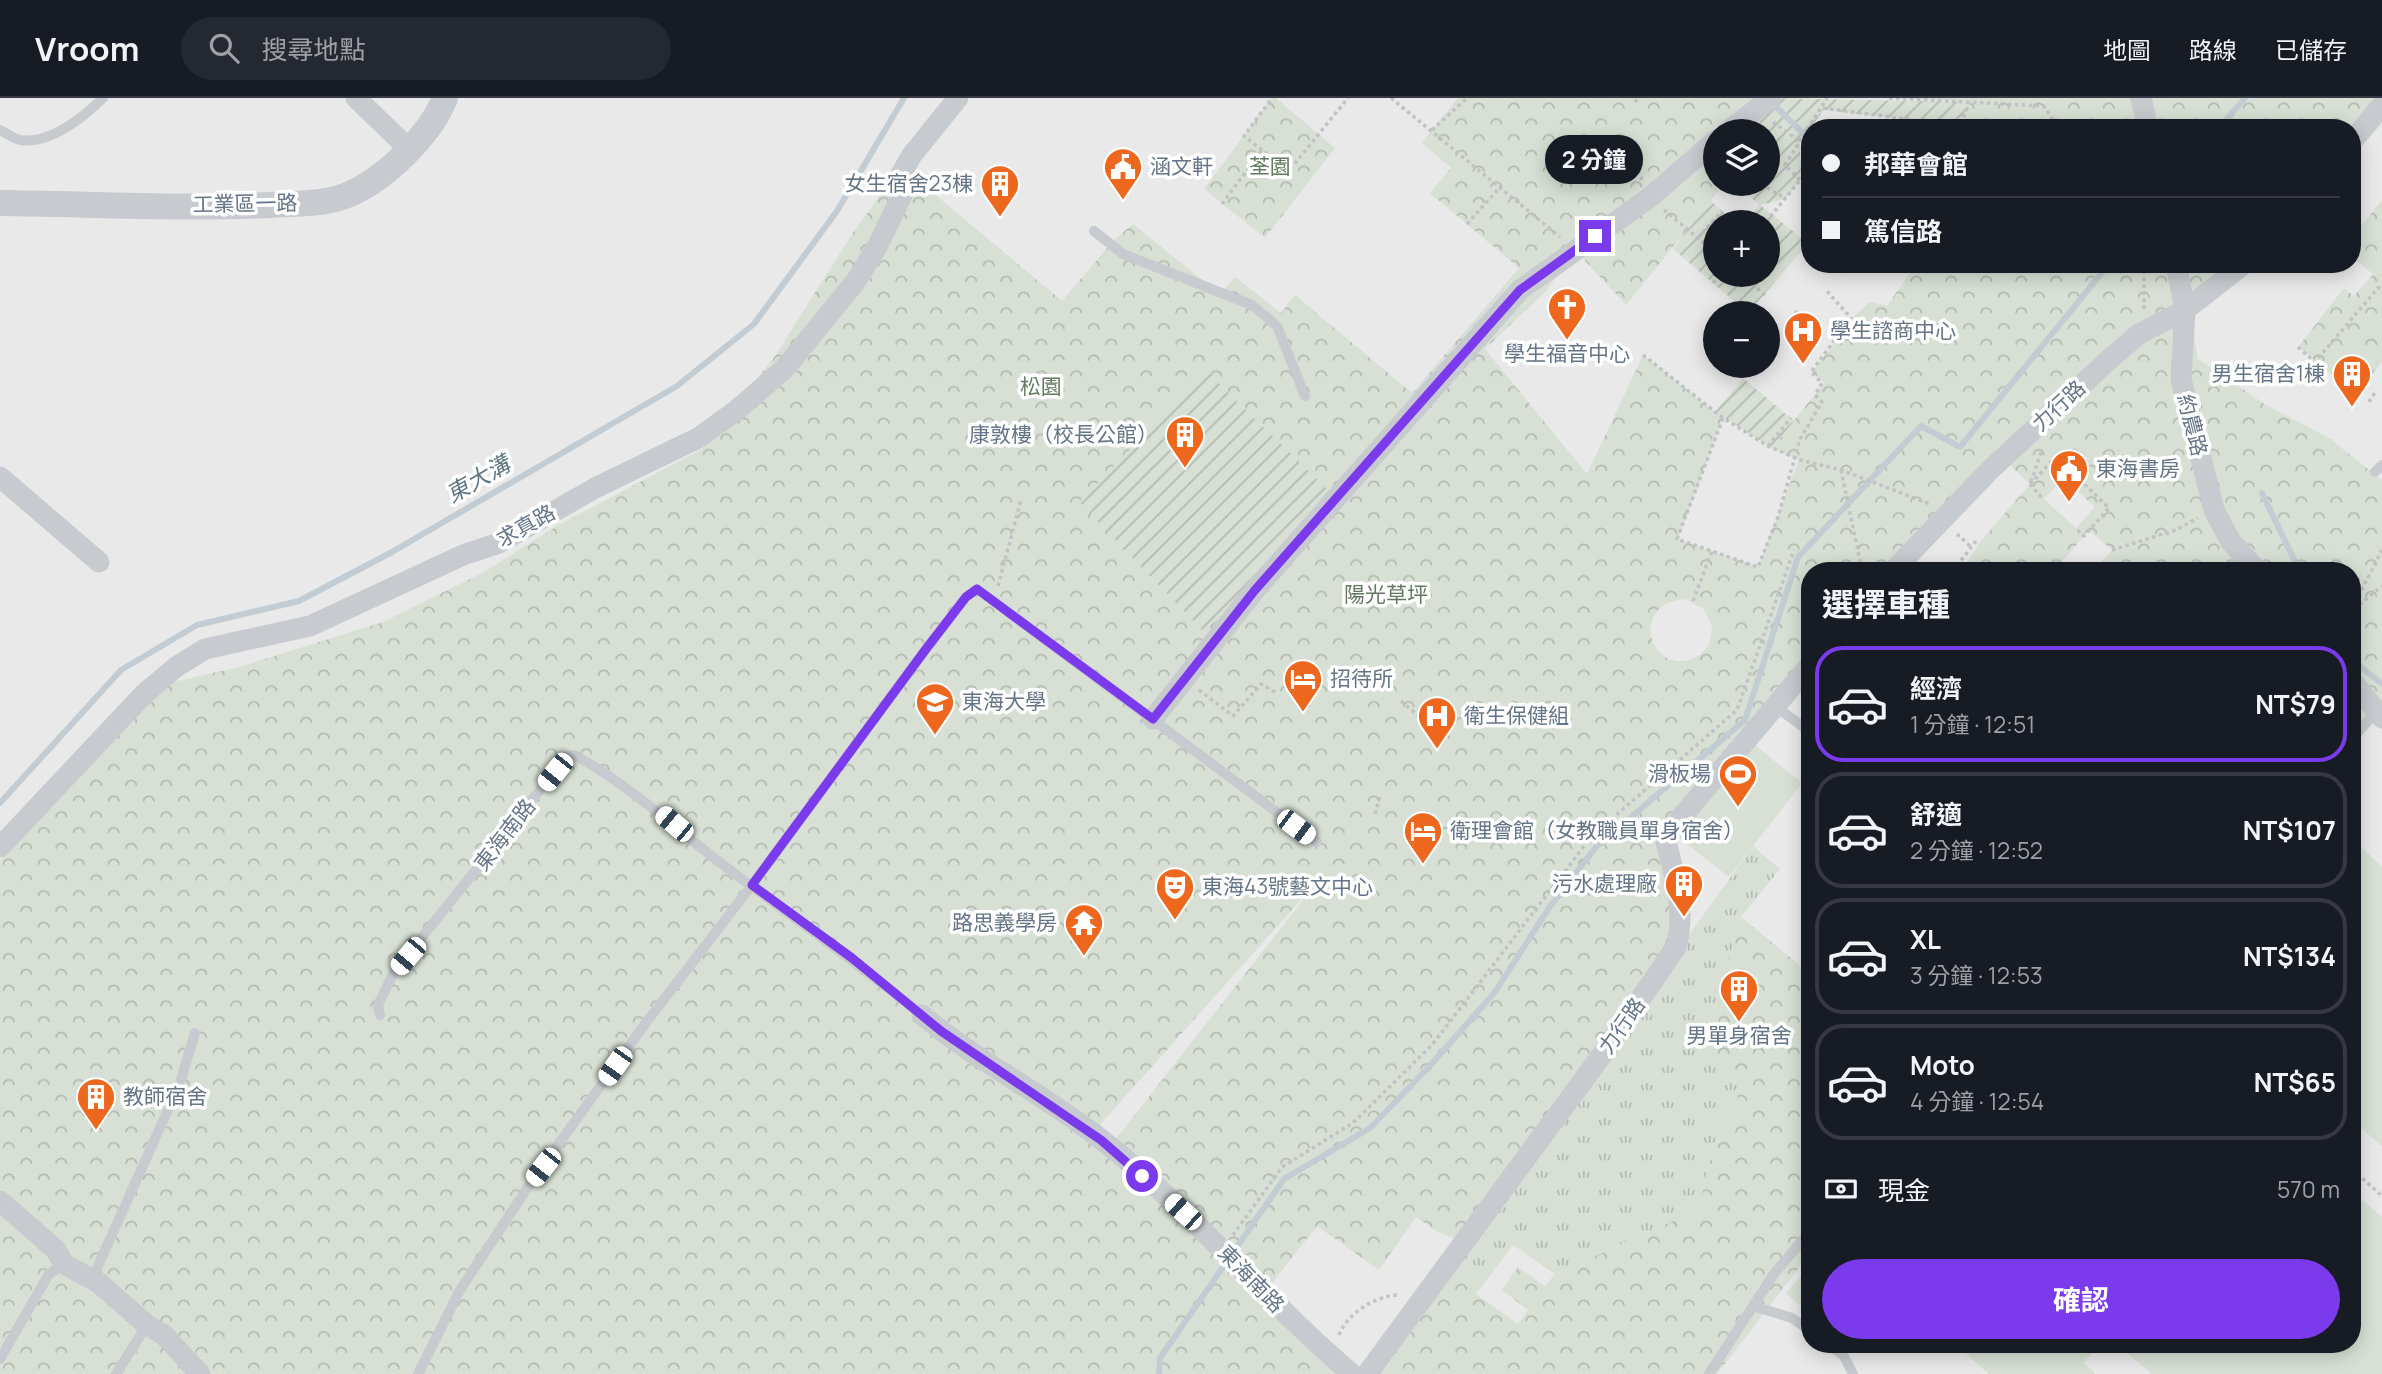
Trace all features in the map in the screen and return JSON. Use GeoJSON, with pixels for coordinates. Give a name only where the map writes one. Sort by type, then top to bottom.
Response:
{"type":"FeatureCollection","features":[{"type":"Feature","properties":{"kind":"street"},"geometry":{"type":"LineString","coordinates":[[355,98],[411,152]]}},
{"type":"Feature","properties":{"kind":"street","name":"工業區一路"},"geometry":{"type":"LineString","coordinates":[[0,203],[239,206],[314,202],[350,194],[411,152],[440,112],[445,98]]}},
{"type":"Feature","properties":{"kind":"street","name":"求真路"},"geometry":{"type":"LineString","coordinates":[[0,847],[144,694],[176,667],[205,649],[310,626],[463,555],[499,543],[595,488],[698,438],[737,410],[785,368],[856,281],[878,245],[906,187],[901,174],[912,155],[958,98]]}},
{"type":"Feature","properties":{"kind":"street"},"geometry":{"type":"LineString","coordinates":[[2141,98],[2146,119]]}},
{"type":"Feature","properties":{"kind":"street"},"geometry":{"type":"LineString","coordinates":[[1744,119],[1766,102]]}},
{"type":"Feature","properties":{"kind":"street"},"geometry":{"type":"LineString","coordinates":[[2361,130],[2382,105]]}},
{"type":"Feature","properties":{"kind":"street"},"geometry":{"type":"LineString","coordinates":[[1153,719],[1183,678],[1353,476],[1520,290],[1649,198],[1703,151]]}},
{"type":"Feature","properties":{"kind":"street","name":"約農路"},"geometry":{"type":"LineString","coordinates":[[2178,273],[2185,310],[2181,379],[2214,510],[2231,542],[2250,562]]}},
{"type":"Feature","properties":{"kind":"street","name":"力行路"},"geometry":{"type":"LineString","coordinates":[[1902,562],[1990,470],[2113,356],[2152,327],[2185,310],[2232,273]]}},
{"type":"Feature","properties":{"kind":"street"},"geometry":{"type":"LineString","coordinates":[[0,477],[99,562]]}},
{"type":"Feature","properties":{"kind":"street","name":"力行路"},"geometry":{"type":"LineString","coordinates":[[1367,1374],[1607,1048],[1676,947],[1681,931],[1679,894],[1666,842],[1674,826],[1801,676]]}},
{"type":"Feature","properties":{"kind":"street"},"geometry":{"type":"LineString","coordinates":[[2361,692],[2379,715]]}},
{"type":"Feature","properties":{"kind":"street","name":"東海南路"},"geometry":{"type":"LineString","coordinates":[[922,1015],[1101,1140],[1224,1249],[1265,1292],[1352,1374]]}},
{"type":"Feature","properties":{"kind":"street"},"geometry":{"type":"LineString","coordinates":[[0,1200],[56,1250],[64,1264],[99,1283],[147,1325],[164,1335],[200,1374]]}},
{"type":"Feature","properties":{"kind":"lane"},"geometry":{"type":"LineString","coordinates":[[0,130],[21,140],[47,137],[89,112],[103,98]]}},
{"type":"Feature","properties":{"kind":"lane"},"geometry":{"type":"LineString","coordinates":[[1094,231],[1122,254],[1252,304],[1277,326],[1305,396]]}},
{"type":"Feature","properties":{"kind":"lane"},"geometry":{"type":"LineString","coordinates":[[418,1374],[460,1290],[532,1181],[645,1024],[966,597],[977,589],[994,599],[1317,842]]}},
{"type":"Feature","properties":{"kind":"lane"},"geometry":{"type":"LineString","coordinates":[[1775,706],[1801,725]]}},
{"type":"Feature","properties":{"kind":"lane"},"geometry":{"type":"LineString","coordinates":[[2361,731],[2379,715]]}},
{"type":"Feature","properties":{"kind":"lane","name":"東海南路"},"geometry":{"type":"LineString","coordinates":[[380,1015],[378,1005],[394,972],[567,757],[575,755],[603,772],[852,958],[922,1015]]}},
{"type":"Feature","properties":{"kind":"lane"},"geometry":{"type":"LineString","coordinates":[[99,1283],[97,1268],[180,1083],[195,1034]]}},
{"type":"Feature","properties":{"kind":"lane"},"geometry":{"type":"LineString","coordinates":[[1709,1374],[1774,1274],[1801,1242]]}},
{"type":"Feature","properties":{"kind":"lane"},"geometry":{"type":"LineString","coordinates":[[0,1359],[49,1274],[64,1264]]}},
{"type":"Feature","properties":{"kind":"lane"},"geometry":{"type":"LineString","coordinates":[[1753,1306],[1792,1318],[1801,1324]]}},
{"type":"Feature","properties":{"kind":"lane"},"geometry":{"type":"LineString","coordinates":[[116,1374],[147,1325]]}},
{"type":"Feature","properties":{"kind":"lane"},"geometry":{"type":"LineString","coordinates":[[1840,1353],[1853,1374]]}},
{"type":"Feature","properties":{"kind":"path"},"geometry":{"type":"LineString","coordinates":[[1272,98],[1244,136],[1288,172],[1349,98]]}},
{"type":"Feature","properties":{"kind":"path"},"geometry":{"type":"LineString","coordinates":[[1391,98],[1575,250]]}},
{"type":"Feature","properties":{"kind":"path"},"geometry":{"type":"LineString","coordinates":[[1432,131],[1467,98]]}},
{"type":"Feature","properties":{"kind":"path"},"geometry":{"type":"LineString","coordinates":[[1815,119],[1828,98]]}},
{"type":"Feature","properties":{"kind":"path"},"geometry":{"type":"LineString","coordinates":[[1889,98],[2044,106],[2052,119]]}},
{"type":"Feature","properties":{"kind":"path"},"geometry":{"type":"LineString","coordinates":[[1766,102],[1799,141]]}},
{"type":"Feature","properties":{"kind":"path"},"geometry":{"type":"LineString","coordinates":[[1962,119],[1970,102]]}},
{"type":"Feature","properties":{"kind":"path"},"geometry":{"type":"LineString","coordinates":[[1823,108],[1906,119]]}},
{"type":"Feature","properties":{"kind":"path"},"geometry":{"type":"LineString","coordinates":[[1625,138],[1649,198],[1703,242]]}},
{"type":"Feature","properties":{"kind":"path"},"geometry":{"type":"LineString","coordinates":[[1776,210],[1800,180],[1785,165],[1801,138]]}},
{"type":"Feature","properties":{"kind":"path"},"geometry":{"type":"LineString","coordinates":[[1222,204],[1262,150]]}},
{"type":"Feature","properties":{"kind":"path"},"geometry":{"type":"LineString","coordinates":[[1467,224],[1501,187]]}},
{"type":"Feature","properties":{"kind":"path"},"geometry":{"type":"LineString","coordinates":[[1012,195],[1017,190]]}},
{"type":"Feature","properties":{"kind":"path"},"geometry":{"type":"LineString","coordinates":[[1780,195],[1786,199]]}},
{"type":"Feature","properties":{"kind":"path"},"geometry":{"type":"LineString","coordinates":[[1698,238],[1703,233]]}},
{"type":"Feature","properties":{"kind":"path"},"geometry":{"type":"LineString","coordinates":[[2144,273],[2144,313],[2152,327]]}},
{"type":"Feature","properties":{"kind":"path"},"geometry":{"type":"LineString","coordinates":[[1755,287],[1765,295]]}},
{"type":"Feature","properties":{"kind":"path"},"geometry":{"type":"LineString","coordinates":[[2298,348],[2315,362],[2378,288],[2382,288]]}},
{"type":"Feature","properties":{"kind":"path"},"geometry":{"type":"LineString","coordinates":[[1723,418],[1677,539],[1758,567],[1778,517],[1800,439],[1822,402],[1815,395],[1822,383],[1811,372],[1851,318],[1825,289]]}},
{"type":"Feature","properties":{"kind":"path"},"geometry":{"type":"LineString","coordinates":[[1795,311],[1802,318]]}},
{"type":"Feature","properties":{"kind":"path"},"geometry":{"type":"LineString","coordinates":[[1643,355],[1723,418],[1768,446],[1800,460],[1841,470],[1950,512]]}},
{"type":"Feature","properties":{"kind":"path"},"geometry":{"type":"LineString","coordinates":[[2369,402],[2376,391]]}},
{"type":"Feature","properties":{"kind":"path"},"geometry":{"type":"LineString","coordinates":[[1768,446],[1791,418]]}},
{"type":"Feature","properties":{"kind":"path"},"geometry":{"type":"LineString","coordinates":[[2043,499],[2030,484],[2056,457],[2109,508],[2084,536],[2076,528]]}},
{"type":"Feature","properties":{"kind":"path"},"geometry":{"type":"LineString","coordinates":[[1841,470],[1860,562]]}},
{"type":"Feature","properties":{"kind":"path"},"geometry":{"type":"LineString","coordinates":[[994,599],[1021,500]]}},
{"type":"Feature","properties":{"kind":"path"},"geometry":{"type":"LineString","coordinates":[[2112,550],[2176,530]]}},
{"type":"Feature","properties":{"kind":"path"},"geometry":{"type":"LineString","coordinates":[[1960,562],[1976,541]]}},
{"type":"Feature","properties":{"kind":"path"},"geometry":{"type":"LineString","coordinates":[[1224,1249],[1255,1201],[1282,1167],[1353,1123],[1432,1045],[1591,837],[1737,710],[1794,550]]}},
{"type":"Feature","properties":{"kind":"path"},"geometry":{"type":"LineString","coordinates":[[1693,601],[1712,551]]}},
{"type":"Feature","properties":{"kind":"path"},"geometry":{"type":"LineString","coordinates":[[2361,592],[2382,551]]}},
{"type":"Feature","properties":{"kind":"path"},"geometry":{"type":"LineString","coordinates":[[2361,603],[2382,586]]}},
{"type":"Feature","properties":{"kind":"path"},"geometry":{"type":"LineString","coordinates":[[1183,678],[1233,716],[1261,684],[1277,693]]}},
{"type":"Feature","properties":{"kind":"path"},"geometry":{"type":"LineString","coordinates":[[1401,701],[1435,730]]}},
{"type":"Feature","properties":{"kind":"path"},"geometry":{"type":"LineString","coordinates":[[1375,814],[1380,796]]}},
{"type":"Feature","properties":{"kind":"path"},"geometry":{"type":"LineString","coordinates":[[2361,1177],[2382,1196]]}},
{"type":"Feature","properties":{"kind":"path"},"geometry":{"type":"LineString","coordinates":[[1332,1357],[1341,1329],[1363,1307],[1384,1295],[1401,1295],[1409,1289]]}},
{"type":"Feature","properties":{"kind":"shaded area","name":"東海大學"},"geometry":{"type":"Polygon","coordinates":[[[0,98],[2382,98],[2382,1374],[0,1374],[0,98]]]}},
{"type":"Feature","properties":{"kind":"green space","name":"荃園"},"geometry":{"type":"Polygon","coordinates":[[[1272,98],[1276,98],[1335,148],[1265,238],[1204,189],[1272,98]]]}},
{"type":"Feature","properties":{"kind":"green space","name":"東海大學"},"geometry":{"type":"Polygon","coordinates":[[[1458,98],[1771,98],[1744,119],[1703,119],[1703,151],[1700,153],[1703,155],[1703,196],[1714,196],[1626,305],[1575,250],[1546,291],[1485,349],[1587,474],[1643,355],[1723,418],[1678,539],[1758,567],[1799,460],[1772,448],[1824,383],[1812,372],[1841,335],[1838,331],[1870,302],[1887,306],[1910,273],[2231,273],[2188,307],[2198,359],[2266,405],[2329,438],[2382,480],[2382,718],[2376,712],[2361,729],[2361,562],[2101,562],[2112,550],[2089,530],[2062,562],[1967,562],[1979,543],[2030,484],[2002,458],[1906,562],[1801,562],[1801,676],[1674,834],[1670,958],[1467,1244],[1476,1294],[1518,1324],[1528,1310],[1502,1290],[1518,1267],[1545,1286],[1555,1274],[1698,1210],[1720,1121],[1736,1113],[1739,1085],[1714,1065],[1723,978],[1741,917],[1801,966],[1801,1265],[1717,1374],[1366,1374],[1466,1243],[1436,1231],[1416,1217],[1379,1270],[1317,1226],[1265,1292],[1352,1374],[0,1374],[0,861],[103,746],[169,683],[239,667],[383,622],[482,573],[557,526],[702,449],[775,356],[852,234],[901,166],[1062,301],[1113,241],[1133,224],[1220,294],[1235,277],[1281,313],[1295,295],[1412,393],[1519,268],[1430,193],[1451,168],[1422,143],[1458,98]],[[2063,478],[2044,499],[2076,528],[2095,507],[2063,478]],[[1683,599],[1666,604],[1655,614],[1651,626],[1652,639],[1658,650],[1668,658],[1681,661],[1696,657],[1704,651],[1710,640],[1712,626],[1703,608],[1683,599]],[[1317,882],[1097,1128],[1115,1140],[1317,882]]]}},
{"type":"Feature","properties":{"kind":"green space"},"geometry":{"type":"Polygon","coordinates":[[[1771,98],[1970,102],[1962,119],[1900,119],[1824,110],[1817,119],[1801,119],[1801,181],[1786,199],[1760,205],[1766,210],[1755,210],[1759,205],[1750,196],[1780,196],[1780,119],[1744,119],[1771,98]]]}},
{"type":"Feature","properties":{"kind":"green space"},"geometry":{"type":"Polygon","coordinates":[[[1889,98],[2382,98],[2382,124],[2361,147],[2361,119],[1962,119],[1969,102],[1889,98]]]}},
{"type":"Feature","properties":{"kind":"green space"},"geometry":{"type":"Polygon","coordinates":[[[1710,200],[1721,210],[1703,210],[1703,275],[1673,249],[1710,200]]]}},
{"type":"Feature","properties":{"kind":"green space"},"geometry":{"type":"Polygon","coordinates":[[[2382,200],[2382,362],[2357,394],[2298,347],[2344,288],[2354,296],[2373,274],[2361,264],[2361,226],[2382,200]]]}},
{"type":"Feature","properties":{"kind":"green space"},"geometry":{"type":"Polygon","coordinates":[[[1780,221],[1801,237],[1801,251],[1780,276],[1780,221]]]}},
{"type":"Feature","properties":{"kind":"green space"},"geometry":{"type":"Polygon","coordinates":[[[1718,287],[1770,287],[1758,301],[1734,301],[1718,287]]]}},
{"type":"Feature","properties":{"kind":"green space"},"geometry":{"type":"Polygon","coordinates":[[[1206,371],[1334,496],[1203,631],[1079,502],[1206,371]]]}},
{"type":"Feature","properties":{"kind":"green space"},"geometry":{"type":"Polygon","coordinates":[[[1743,378],[1794,421],[1772,448],[1715,412],[1743,378]]]}},
{"type":"Feature","properties":{"kind":"green space","name":"滑板場"},"geometry":{"type":"Polygon","coordinates":[[[1747,739],[1801,782],[1729,877],[1674,834],[1747,739]]]}},
{"type":"Feature","properties":{"kind":"green space"},"geometry":{"type":"Polygon","coordinates":[[[1753,846],[1780,869],[1741,917],[1723,978],[1714,1065],[1739,1085],[1736,1113],[1720,1121],[1698,1210],[1555,1274],[1513,1245],[1476,1294],[1467,1244],[1753,846]]]}},
{"type":"Feature","properties":{"kind":"green space"},"geometry":{"type":"Polygon","coordinates":[[[2361,847],[2382,867],[2382,1146],[2361,1128],[2361,847]]]}},
{"type":"Feature","properties":{"kind":"green space"},"geometry":{"type":"Polygon","coordinates":[[[2361,1199],[2382,1217],[2382,1374],[2152,1374],[2128,1353],[2361,1353],[2361,1199]]]}},
{"type":"Feature","properties":{"kind":"green space"},"geometry":{"type":"Polygon","coordinates":[[[1801,1276],[1801,1307],[1786,1293],[1801,1276]]]}},
{"type":"Feature","properties":{"kind":"green space"},"geometry":{"type":"Polygon","coordinates":[[[1965,1353],[2092,1353],[2083,1363],[2096,1374],[1989,1374],[1965,1353]]]}},
{"type":"Feature","properties":{"kind":"waterway","name":"東大溝"},"geometry":{"type":"LineString","coordinates":[[0,803],[121,670],[197,625],[299,601],[392,552],[677,386],[754,324],[837,211],[904,98]]}},
{"type":"Feature","properties":{"kind":"waterway"},"geometry":{"type":"LineString","coordinates":[[2227,119],[2245,98]]}},
{"type":"Feature","properties":{"kind":"waterway"},"geometry":{"type":"LineString","coordinates":[[1771,102],[1801,131]]}},
{"type":"Feature","properties":{"kind":"waterway"},"geometry":{"type":"LineString","coordinates":[[1159,1374],[1160,1358],[1284,1179],[1370,1128],[1428,1068],[1495,992],[1549,908],[1596,847],[1745,720],[1798,557],[1921,426],[1960,447],[2102,273]]}},
{"type":"Feature","properties":{"kind":"waterway"},"geometry":{"type":"LineString","coordinates":[[2262,493],[2295,562]]}},
{"type":"Feature","properties":{"kind":"waterway"},"geometry":{"type":"LineString","coordinates":[[2361,667],[2382,684]]}},
{"type":"Feature","properties":{"kind":"place","name":"涵文軒"},"geometry":{"type":"Point","coordinates":[1123,201]}},
{"type":"Feature","properties":{"kind":"place","name":"女生宿舍23棟"},"geometry":{"type":"Point","coordinates":[1000,218]}},
{"type":"Feature","properties":{"kind":"place","name":"學生福音中心"},"geometry":{"type":"Point","coordinates":[1567,341]}},
{"type":"Feature","properties":{"kind":"place","name":"學生諮商中心"},"geometry":{"type":"Point","coordinates":[1803,365]}},
{"type":"Feature","properties":{"kind":"place","name":"男生宿舍1棟"},"geometry":{"type":"Point","coordinates":[2352,408]}},
{"type":"Feature","properties":{"kind":"place","name":"康敦樓（校長公館）"},"geometry":{"type":"Point","coordinates":[1185,469]}},
{"type":"Feature","properties":{"kind":"place","name":"東海書房"},"geometry":{"type":"Point","coordinates":[2069,503]}},
{"type":"Feature","properties":{"kind":"place","name":"招待所"},"geometry":{"type":"Point","coordinates":[1303,713]}},
{"type":"Feature","properties":{"kind":"place","name":"東海大學"},"geometry":{"type":"Point","coordinates":[935,736]}},
{"type":"Feature","properties":{"kind":"place","name":"衛生保健組"},"geometry":{"type":"Point","coordinates":[1437,750]}},
{"type":"Feature","properties":{"kind":"place","name":"滑板場"},"geometry":{"type":"Point","coordinates":[1738,808]}},
{"type":"Feature","properties":{"kind":"place","name":"衛理會館（女教職員單身宿舍）"},"geometry":{"type":"Point","coordinates":[1423,865]}},
{"type":"Feature","properties":{"kind":"place","name":"污水處理廠"},"geometry":{"type":"Point","coordinates":[1684,918]}},
{"type":"Feature","properties":{"kind":"place","name":"東海43號藝文中心"},"geometry":{"type":"Point","coordinates":[1175,921]}},
{"type":"Feature","properties":{"kind":"place","name":"路思義學房"},"geometry":{"type":"Point","coordinates":[1084,957]}},
{"type":"Feature","properties":{"kind":"place","name":"男單身宿舍"},"geometry":{"type":"Point","coordinates":[1739,1023]}},
{"type":"Feature","properties":{"kind":"place","name":"教師宿舍"},"geometry":{"type":"Point","coordinates":[96,1131]}},
{"type":"Feature","properties":{"kind":"route"},"geometry":{"type":"LineString","coordinates":[[1142,1176],[1101,1140],[941,1031],[852,958],[752,885],[926,649],[966,597],[977,589],[985,592],[1153,719],[1255,590],[1520,290],[1595,236]]}},
{"type":"Feature","properties":{"kind":"park label","name":"松園"},"geometry":{"type":"Point","coordinates":[1041,387]}},
{"type":"Feature","properties":{"kind":"park label","name":"陽光草坪"},"geometry":{"type":"Point","coordinates":[1386,595]}}]}
